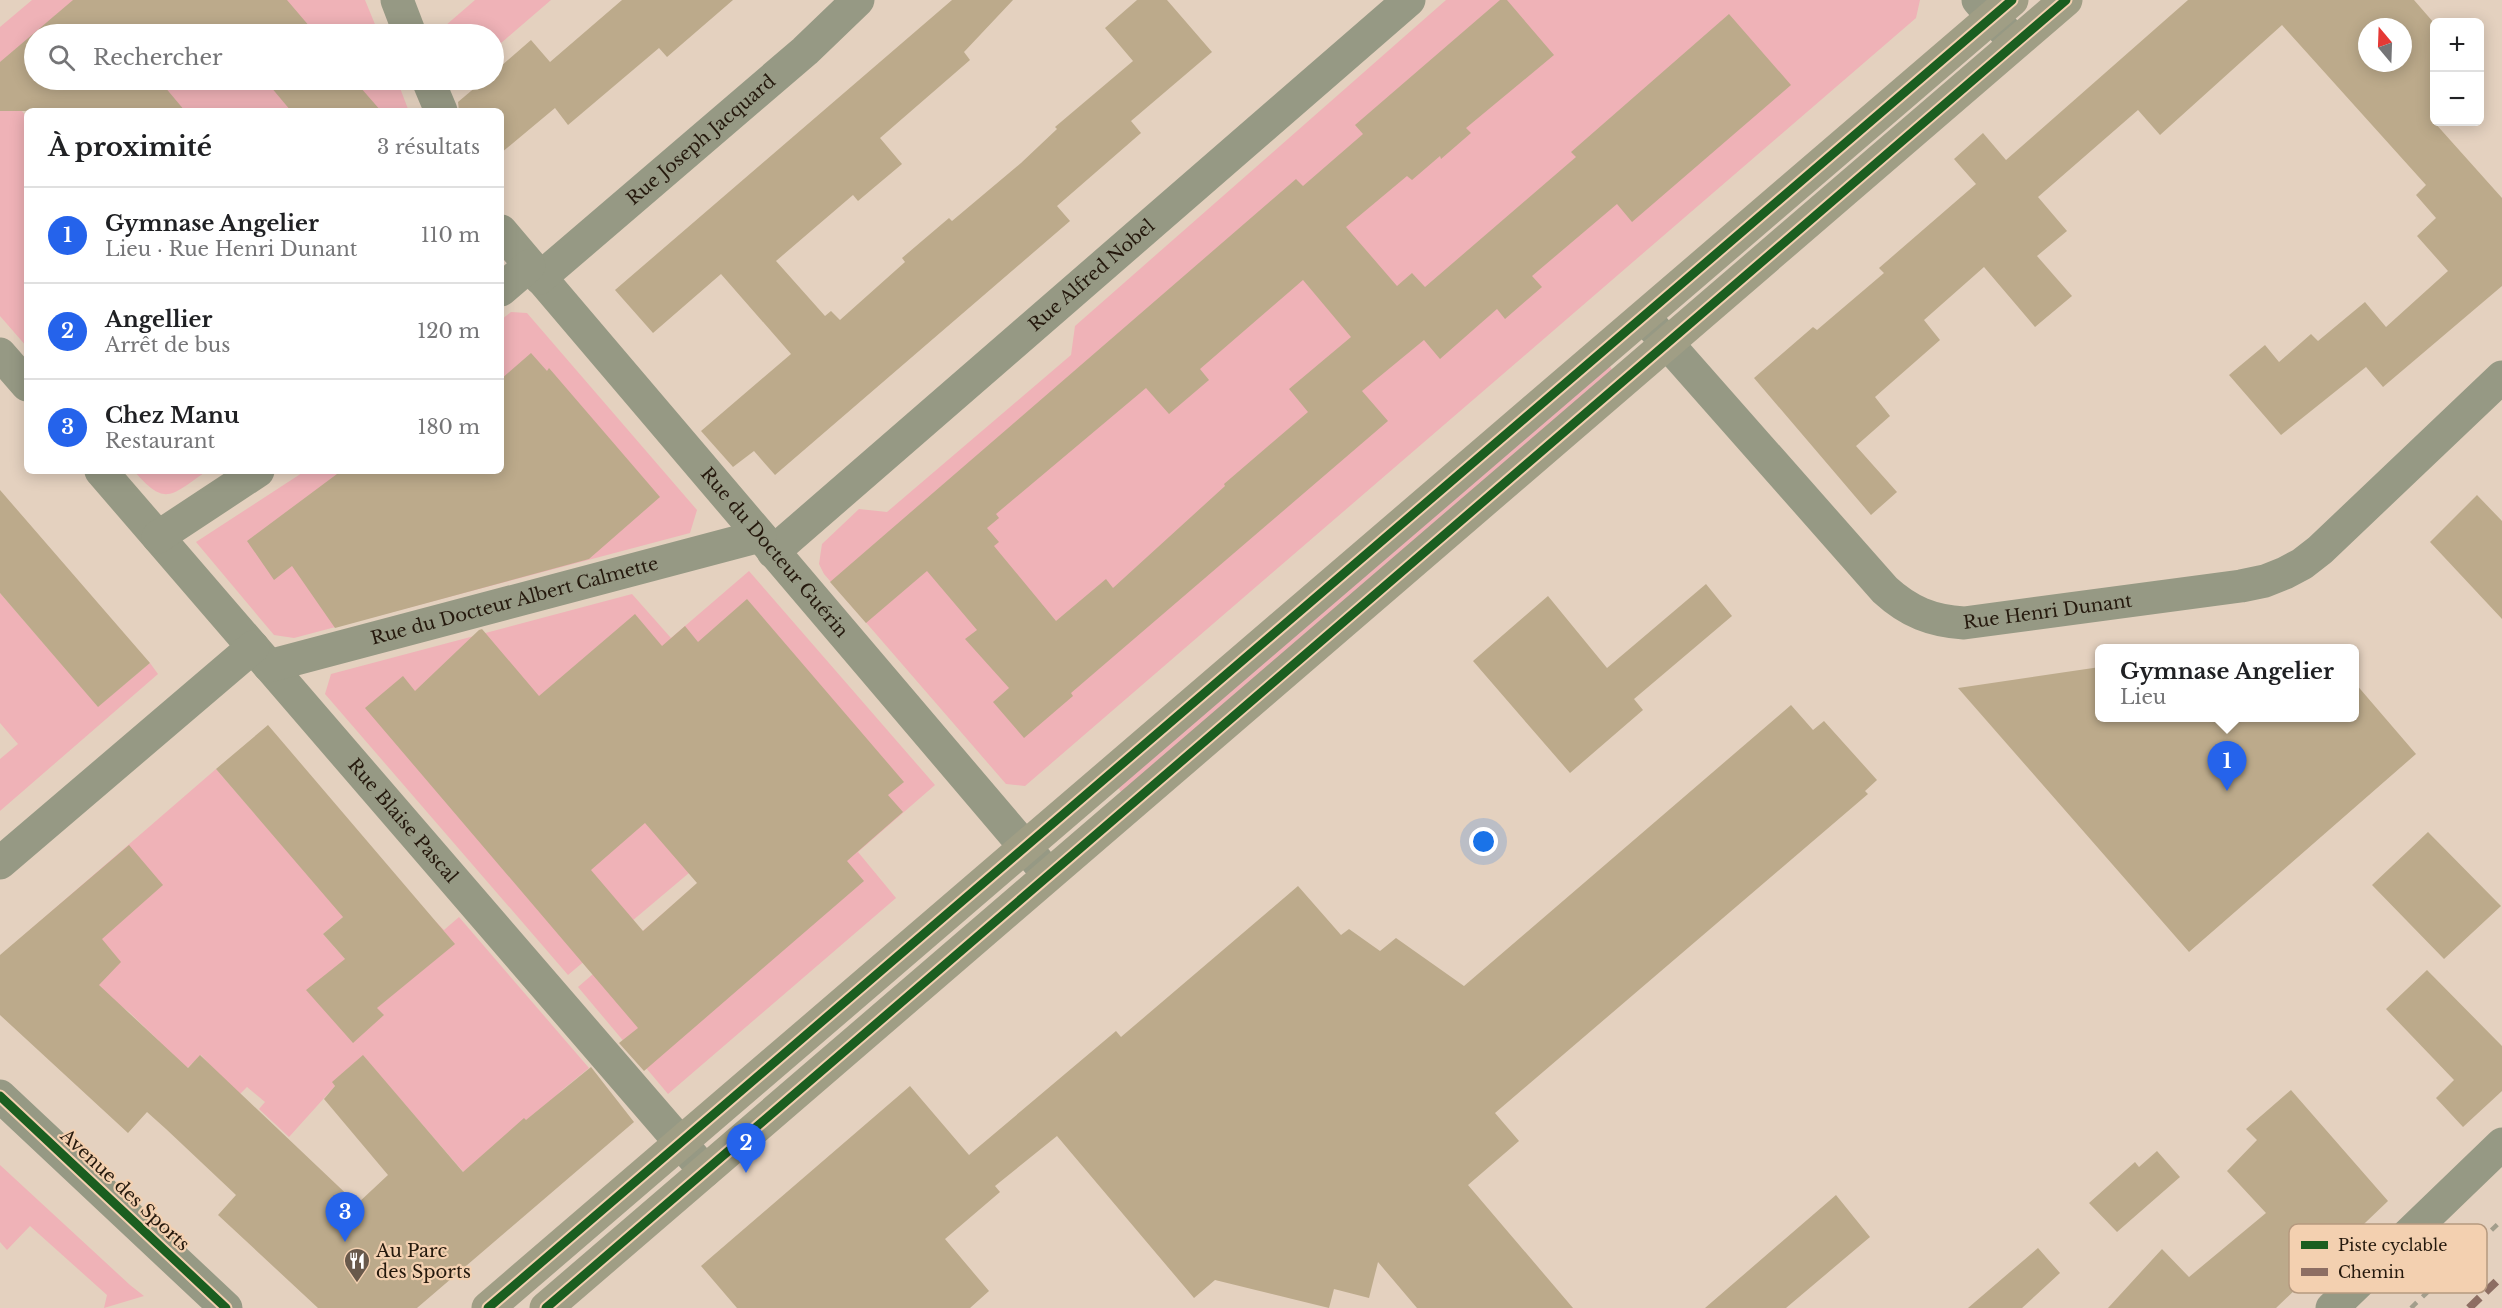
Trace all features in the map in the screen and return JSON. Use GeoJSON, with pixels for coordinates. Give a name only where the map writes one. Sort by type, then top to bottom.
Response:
{"type":"FeatureCollection","features":[{"type":"Feature","properties":{"kind":"main road"},"geometry":{"type":"LineString","coordinates":[[546,1308],[2066,0]]}},
{"type":"Feature","properties":{"kind":"main road"},"geometry":{"type":"LineString","coordinates":[[488,1308],[1644,317],[1994,6]]}},
{"type":"Feature","properties":{"kind":"street"},"geometry":{"type":"LineString","coordinates":[[397,0],[406,24]]}},
{"type":"Feature","properties":{"kind":"street","name":"Rue Joseph Jacquard"},"geometry":{"type":"LineString","coordinates":[[504,288],[534,272],[805,51],[858,0]]}},
{"type":"Feature","properties":{"kind":"street","name":"Rue Alfred Nobel"},"geometry":{"type":"LineString","coordinates":[[766,544],[1409,0]]}},
{"type":"Feature","properties":{"kind":"street"},"geometry":{"type":"LineString","coordinates":[[1994,6],[2015,43]]}},
{"type":"Feature","properties":{"kind":"street"},"geometry":{"type":"LineString","coordinates":[[432,90],[440,108]]}},
{"type":"Feature","properties":{"kind":"street","name":"Rue du Docteur Guérin"},"geometry":{"type":"LineString","coordinates":[[504,235],[1048,874]]}},
{"type":"Feature","properties":{"kind":"street","name":"Rue Henri Dunant"},"geometry":{"type":"LineString","coordinates":[[1644,317],[1899,603],[1929,619],[1964,623],[2241,586],[2265,581],[2285,573],[2302,564],[2351,523],[2502,377]]}},
{"type":"Feature","properties":{"kind":"street"},"geometry":{"type":"LineString","coordinates":[[0,354],[24,382]]}},
{"type":"Feature","properties":{"kind":"street","name":"Rue Blaise Pascal"},"geometry":{"type":"LineString","coordinates":[[104,474],[705,1171]]}},
{"type":"Feature","properties":{"kind":"street"},"geometry":{"type":"LineString","coordinates":[[158,537],[253,474]]}},
{"type":"Feature","properties":{"kind":"street","name":"Rue du Docteur Albert Calmette"},"geometry":{"type":"LineString","coordinates":[[0,863],[261,656],[766,544]]}},
{"type":"Feature","properties":{"kind":"street","name":"Avenue des Sports"},"geometry":{"type":"LineString","coordinates":[[0,1096],[226,1308]]}},
{"type":"Feature","properties":{"kind":"street"},"geometry":{"type":"LineString","coordinates":[[2419,1224],[2502,1144]]}},
{"type":"Feature","properties":{"kind":"street"},"geometry":{"type":"LineString","coordinates":[[2332,1308],[2348,1293]]}},
{"type":"Feature","properties":{"kind":"shaded area"},"geometry":{"type":"Polygon","coordinates":[[[32,0],[209,0],[198,24],[24,24],[24,76],[0,65],[0,27],[32,0]]]}},
{"type":"Feature","properties":{"kind":"shaded area"},"geometry":{"type":"Polygon","coordinates":[[[266,0],[365,0],[375,24],[238,24],[266,0]]]}},
{"type":"Feature","properties":{"kind":"shaded area"},"geometry":{"type":"Polygon","coordinates":[[[475,0],[551,0],[504,40],[504,24],[447,24],[475,0]]]}},
{"type":"Feature","properties":{"kind":"shaded area"},"geometry":{"type":"Polygon","coordinates":[[[1446,0],[1920,0],[1916,18],[1025,786],[1006,784],[824,574],[819,564],[822,544],[859,509],[887,512],[1071,355],[1075,326],[1446,0]]]}},
{"type":"Feature","properties":{"kind":"shaded area"},"geometry":{"type":"Polygon","coordinates":[[[0,86],[24,114],[24,344],[0,316],[0,86]]]}},
{"type":"Feature","properties":{"kind":"shaded area"},"geometry":{"type":"Polygon","coordinates":[[[53,90],[118,90],[101,108],[92,108],[53,90]]]}},
{"type":"Feature","properties":{"kind":"shaded area"},"geometry":{"type":"Polygon","coordinates":[[[161,90],[401,90],[408,108],[179,108],[154,96],[161,90]]]}},
{"type":"Feature","properties":{"kind":"shaded area"},"geometry":{"type":"Polygon","coordinates":[[[511,312],[527,313],[697,510],[690,533],[294,638],[274,635],[196,542],[300,474],[504,474],[504,318],[511,312]]]}},
{"type":"Feature","properties":{"kind":"shaded area"},"geometry":{"type":"Polygon","coordinates":[[[1610,366],[1612,370],[1122,793],[1116,785],[1610,366]]]}},
{"type":"Feature","properties":{"kind":"shaded area"},"geometry":{"type":"Polygon","coordinates":[[[137,474],[203,474],[169,494],[162,494],[145,483],[137,474]]]}},
{"type":"Feature","properties":{"kind":"shaded area"},"geometry":{"type":"Polygon","coordinates":[[[749,571],[935,785],[858,852],[896,898],[668,1094],[578,987],[726,859],[702,862],[568,975],[325,694],[331,674],[632,594],[671,638],[749,571]]]}},
{"type":"Feature","properties":{"kind":"shaded area"},"geometry":{"type":"Polygon","coordinates":[[[0,593],[98,706],[150,663],[158,674],[0,811],[0,759],[18,744],[0,723],[0,593]]]}},
{"type":"Feature","properties":{"kind":"shaded area"},"geometry":{"type":"Polygon","coordinates":[[[216,769],[344,916],[323,934],[360,976],[385,965],[436,922],[444,930],[459,917],[589,1068],[561,1091],[472,1182],[363,1056],[333,1082],[335,1086],[289,1137],[259,1109],[265,1102],[247,1087],[238,1096],[201,1055],[184,1071],[158,1040],[129,1012],[23,936],[216,769]]]}},
{"type":"Feature","properties":{"kind":"shaded area"},"geometry":{"type":"Polygon","coordinates":[[[0,1165],[144,1296],[104,1308],[107,1295],[30,1226],[7,1250],[0,1242],[0,1165]]]}},
{"type":"Feature","properties":{"kind":"building"},"geometry":{"type":"Polygon","coordinates":[[[73,0],[287,0],[307,24],[45,24],[73,0]]]}},
{"type":"Feature","properties":{"kind":"building"},"geometry":{"type":"Polygon","coordinates":[[[622,0],[733,0],[667,57],[659,48],[568,125],[555,108],[504,150],[504,108],[459,108],[458,102],[472,90],[504,90],[504,63],[531,40],[550,62],[622,0]]]}},
{"type":"Feature","properties":{"kind":"building"},"geometry":{"type":"Polygon","coordinates":[[[952,0],[1013,0],[964,52],[970,60],[880,138],[902,164],[858,201],[853,195],[776,261],[825,316],[831,311],[840,320],[905,262],[902,258],[949,218],[952,221],[1021,163],[1057,129],[1055,127],[1133,61],[1105,28],[1137,0],[1167,0],[1212,52],[1131,121],[1141,133],[1057,206],[1070,221],[775,475],[754,451],[733,467],[701,431],[791,354],[721,274],[653,333],[615,290],[952,0]]]}},
{"type":"Feature","properties":{"kind":"building"},"geometry":{"type":"Polygon","coordinates":[[[1500,0],[1507,0],[1554,55],[1466,128],[1471,133],[1441,159],[1440,156],[1412,180],[1407,176],[1346,227],[1397,286],[1412,273],[1425,287],[1576,157],[1571,152],[1729,14],[1791,85],[1632,222],[1617,204],[1532,276],[1542,287],[1505,319],[1497,309],[1440,359],[1424,340],[1362,391],[1388,421],[1071,693],[1073,696],[1024,738],[993,702],[1009,688],[965,639],[977,630],[927,571],[866,623],[830,582],[1296,179],[1303,186],[1363,134],[1355,125],[1500,0]],[[1303,280],[1200,369],[1209,380],[1169,414],[1146,388],[996,514],[999,518],[987,528],[999,542],[994,546],[1056,621],[1106,579],[1113,588],[1225,486],[1224,484],[1308,412],[1289,389],[1351,337],[1303,280]]]}},
{"type":"Feature","properties":{"kind":"building"},"geometry":{"type":"Polygon","coordinates":[[[2188,0],[2414,0],[2430,18],[2430,126],[2438,126],[2502,198],[2502,286],[2383,387],[2366,367],[2281,435],[2229,375],[2265,345],[2279,362],[2311,334],[2318,341],[2365,302],[2386,327],[2448,271],[2417,236],[2436,218],[2416,195],[2426,185],[2282,25],[2160,135],[2138,110],[2038,197],[2067,231],[2037,256],[2072,296],[2035,327],[1984,267],[1924,320],[1940,340],[1875,397],[1890,416],[1856,446],[1897,492],[1871,515],[1754,378],[1813,327],[1817,330],[1884,273],[1879,268],[1976,184],[1954,159],[1983,133],[2006,160],[2188,0]]]}},
{"type":"Feature","properties":{"kind":"building"},"geometry":{"type":"Polygon","coordinates":[[[24,42],[24,90],[167,90],[182,108],[24,108],[24,111],[0,111],[0,62],[24,42]]]}},
{"type":"Feature","properties":{"kind":"building"},"geometry":{"type":"Polygon","coordinates":[[[273,90],[363,90],[378,108],[288,108],[273,90]]]}},
{"type":"Feature","properties":{"kind":"building"},"geometry":{"type":"Polygon","coordinates":[[[531,353],[547,371],[549,368],[660,497],[589,559],[335,628],[292,566],[274,580],[247,541],[337,474],[504,474],[504,376],[531,353]]]}},
{"type":"Feature","properties":{"kind":"building"},"geometry":{"type":"Polygon","coordinates":[[[0,490],[150,663],[98,707],[0,593],[0,490]]]}},
{"type":"Feature","properties":{"kind":"building"},"geometry":{"type":"Polygon","coordinates":[[[2477,495],[2502,521],[2502,619],[2430,542],[2477,495]]]}},
{"type":"Feature","properties":{"kind":"building"},"geometry":{"type":"Polygon","coordinates":[[[1706,584],[1732,616],[1634,699],[1643,710],[1570,773],[1473,661],[1548,596],[1607,668],[1706,584]]]}},
{"type":"Feature","properties":{"kind":"building"},"geometry":{"type":"Polygon","coordinates":[[[747,599],[904,782],[888,795],[903,812],[847,861],[864,881],[644,1071],[619,1043],[638,1028],[365,708],[403,676],[415,691],[482,629],[539,696],[635,614],[662,646],[685,626],[698,642],[747,599]],[[645,823],[591,870],[643,931],[697,883],[645,823]]]}},
{"type":"Feature","properties":{"kind":"building"},"geometry":{"type":"Polygon","coordinates":[[[2095,668],[2095,722],[2359,722],[2359,688],[2416,754],[2189,952],[1958,688],[2095,668]]]}},
{"type":"Feature","properties":{"kind":"building"},"geometry":{"type":"Polygon","coordinates":[[[1791,705],[1813,730],[1824,721],[1877,780],[1865,791],[1868,794],[1495,1113],[1519,1141],[1468,1185],[1573,1308],[1417,1308],[1378,1262],[1369,1298],[1334,1289],[1329,1308],[1215,1280],[1194,1298],[1057,1136],[995,1186],[1000,1192],[945,1239],[989,1291],[970,1308],[737,1308],[701,1266],[910,1086],[969,1155],[1116,1031],[1121,1037],[1298,886],[1341,935],[1349,929],[1380,951],[1396,938],[1464,986],[1791,705]]]}},
{"type":"Feature","properties":{"kind":"building"},"geometry":{"type":"Polygon","coordinates":[[[268,725],[455,944],[377,1008],[384,1015],[353,1043],[306,990],[345,959],[323,934],[343,917],[216,769],[268,725]]]}},
{"type":"Feature","properties":{"kind":"building"},"geometry":{"type":"Polygon","coordinates":[[[2428,832],[2501,906],[2444,959],[2372,885],[2428,832]]]}},
{"type":"Feature","properties":{"kind":"building"},"geometry":{"type":"Polygon","coordinates":[[[129,845],[163,885],[102,939],[121,962],[99,985],[188,1068],[200,1055],[357,1204],[388,1175],[324,1099],[335,1086],[332,1082],[363,1055],[463,1172],[524,1118],[526,1120],[591,1067],[634,1122],[417,1308],[318,1308],[218,1215],[236,1195],[166,1129],[147,1112],[128,1133],[0,1015],[0,955],[129,845]]]}},
{"type":"Feature","properties":{"kind":"building"},"geometry":{"type":"Polygon","coordinates":[[[2427,970],[2502,1046],[2502,1091],[2463,1127],[2436,1098],[2454,1080],[2386,1009],[2427,970]]]}},
{"type":"Feature","properties":{"kind":"building"},"geometry":{"type":"Polygon","coordinates":[[[2291,1090],[2388,1201],[2364,1224],[2289,1224],[2289,1293],[2292,1293],[2276,1308],[2108,1308],[2162,1249],[2189,1277],[2266,1213],[2227,1171],[2257,1140],[2246,1129],[2291,1090]]]}},
{"type":"Feature","properties":{"kind":"building"},"geometry":{"type":"Polygon","coordinates":[[[2157,1151],[2180,1177],[2117,1232],[2089,1203],[2135,1162],[2139,1167],[2157,1151]]]}},
{"type":"Feature","properties":{"kind":"building"},"geometry":{"type":"Polygon","coordinates":[[[1836,1195],[1870,1237],[1786,1308],[1705,1308],[1836,1195]]]}},
{"type":"Feature","properties":{"kind":"building"},"geometry":{"type":"Polygon","coordinates":[[[2038,1248],[2060,1273],[2022,1308],[1968,1308],[2038,1248]]]}},
{"type":"Feature","properties":{"kind":"railway"},"geometry":{"type":"LineString","coordinates":[[2487,1235],[2502,1220]]}},
{"type":"Feature","properties":{"kind":"railway"},"geometry":{"type":"LineString","coordinates":[[2411,1308],[2427,1293]]}},
{"type":"Feature","properties":{"kind":"marked path"},"geometry":{"type":"LineString","coordinates":[[2487,1291],[2502,1276]]}},
{"type":"Feature","properties":{"kind":"marked path"},"geometry":{"type":"LineString","coordinates":[[2469,1308],[2484,1293]]}},
{"type":"Feature","properties":{"kind":"cycle path"},"geometry":{"type":"LineString","coordinates":[[488,1308],[2012,0]]}},
{"type":"Feature","properties":{"kind":"cycle path"},"geometry":{"type":"LineString","coordinates":[[546,1308],[2066,0]]}},
{"type":"Feature","properties":{"kind":"cycle path"},"geometry":{"type":"LineString","coordinates":[[0,1096],[226,1308]]}},
{"type":"Feature","properties":{"kind":"place","name":"Gymnase Angelier"},"geometry":{"type":"Point","coordinates":[2227,791]}},
{"type":"Feature","properties":{"kind":"place","name":"Angellier"},"geometry":{"type":"Point","coordinates":[746,1173]}},
{"type":"Feature","properties":{"kind":"place","name":"Chez Manu"},"geometry":{"type":"Point","coordinates":[345,1242]}},
{"type":"Feature","properties":{"kind":"place","name":"Au Parc des Sports"},"geometry":{"type":"Point","coordinates":[357,1284]}}]}
